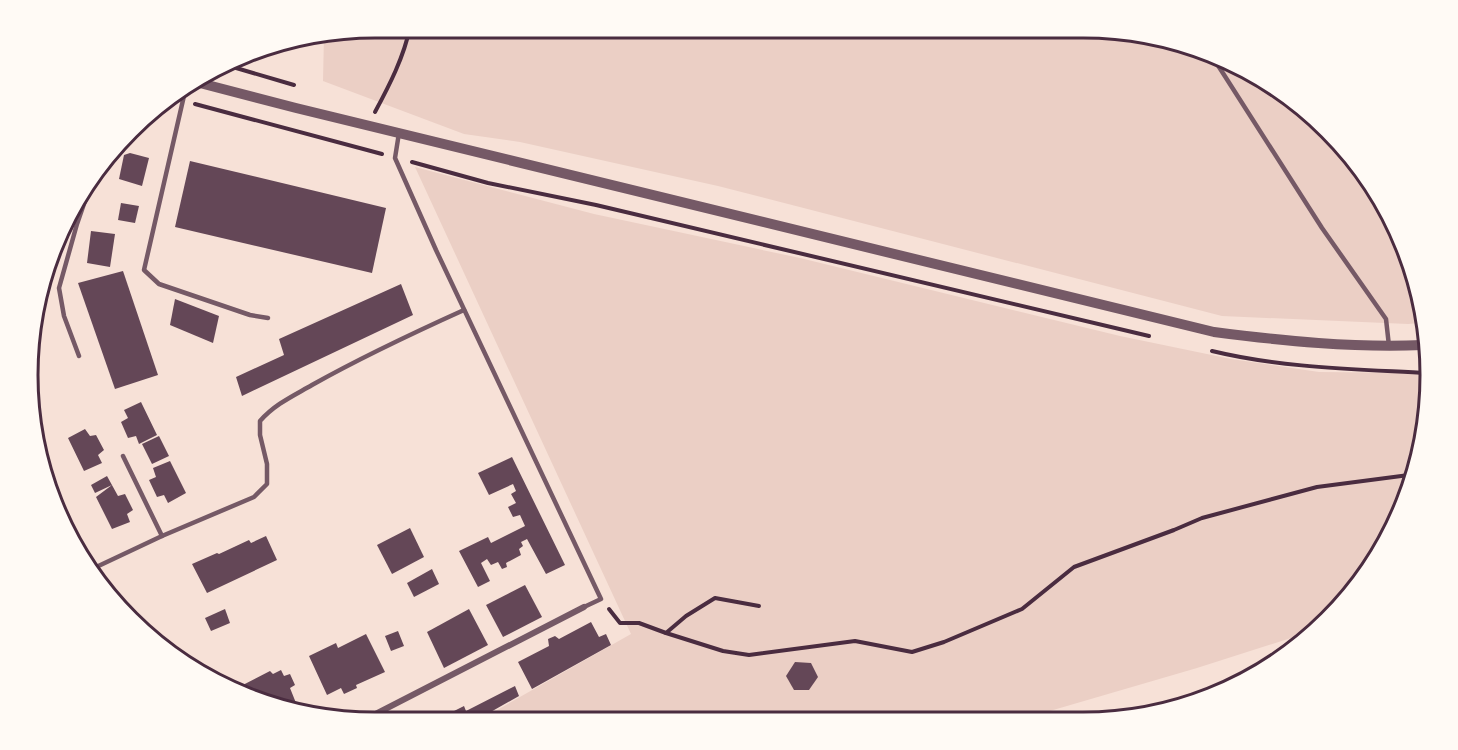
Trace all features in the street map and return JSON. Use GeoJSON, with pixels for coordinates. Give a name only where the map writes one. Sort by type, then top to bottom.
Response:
{"type":"FeatureCollection","features":[{"type":"Feature","properties":{"kind":"street"},"geometry":{"type":"LineString","coordinates":[[205,83],[368,126],[1214,332],[1321,344],[1419,345]]}},
{"type":"Feature","properties":{"kind":"street"},"geometry":{"type":"LineString","coordinates":[[379,712],[584,607]]}},
{"type":"Feature","properties":{"kind":"lane"},"geometry":{"type":"LineString","coordinates":[[1218,66],[1322,228],[1386,319],[1389,346]]}},
{"type":"Feature","properties":{"kind":"lane"},"geometry":{"type":"LineString","coordinates":[[182,100],[144,270],[159,284],[250,315],[268,318]]}},
{"type":"Feature","properties":{"kind":"lane"},"geometry":{"type":"LineString","coordinates":[[399,133],[395,158],[602,599],[584,607]]}},
{"type":"Feature","properties":{"kind":"lane"},"geometry":{"type":"LineString","coordinates":[[79,356],[64,315],[59,288],[83,207]]}},
{"type":"Feature","properties":{"kind":"lane"},"geometry":{"type":"LineString","coordinates":[[97,567],[254,497],[267,484],[267,464],[260,435],[260,421],[270,410],[394,342],[464,309]]}},
{"type":"Feature","properties":{"kind":"lane"},"geometry":{"type":"LineString","coordinates":[[123,456],[162,536]]}},
{"type":"Feature","properties":{"kind":"path"},"geometry":{"type":"LineString","coordinates":[[368,126],[387,89],[407,38]]}},
{"type":"Feature","properties":{"kind":"path"},"geometry":{"type":"LineString","coordinates":[[235,68],[294,85]]}},
{"type":"Feature","properties":{"kind":"path"},"geometry":{"type":"LineString","coordinates":[[182,100],[488,183],[596,205],[1156,338]]}},
{"type":"Feature","properties":{"kind":"path"},"geometry":{"type":"LineString","coordinates":[[1202,349],[1237,357],[1318,367],[1420,373]]}},
{"type":"Feature","properties":{"kind":"path"},"geometry":{"type":"LineString","coordinates":[[602,599],[620,623],[639,623],[723,651],[750,655],[855,641],[912,652],[944,642],[1022,609],[1074,567],[1202,518],[1317,487],[1405,476]]}},
{"type":"Feature","properties":{"kind":"path"},"geometry":{"type":"LineString","coordinates":[[666,633],[686,616],[715,598],[759,606]]}},
{"type":"Feature","properties":{"kind":"shaded area"},"geometry":{"type":"Polygon","coordinates":[[[353,38],[1105,38],[1149,44],[1191,55],[1232,72],[1271,94],[1322,136],[1364,187],[1386,226],[1403,267],[1417,323],[1222,316],[718,186],[520,142],[464,134],[323,81],[324,41],[353,38]]]}},
{"type":"Feature","properties":{"kind":"shaded area"},"geometry":{"type":"Polygon","coordinates":[[[415,167],[594,214],[800,258],[1120,336],[1231,359],[1319,372],[1420,373],[1420,397],[1414,441],[1403,483],[1386,524],[1364,563],[1337,598],[1297,636],[1046,712],[494,712],[631,634],[415,167]]]}},
{"type":"Feature","properties":{"kind":"building"},"geometry":{"type":"Polygon","coordinates":[[[130,153],[149,158],[142,186],[119,179],[124,155],[130,153]]]}},
{"type":"Feature","properties":{"kind":"building"},"geometry":{"type":"Polygon","coordinates":[[[190,161],[386,208],[372,273],[175,227],[190,161]]]}},
{"type":"Feature","properties":{"kind":"building"},"geometry":{"type":"Polygon","coordinates":[[[121,203],[139,206],[135,223],[118,220],[121,203]]]}},
{"type":"Feature","properties":{"kind":"building"},"geometry":{"type":"Polygon","coordinates":[[[91,231],[115,234],[110,267],[87,263],[91,231]]]}},
{"type":"Feature","properties":{"kind":"building"},"geometry":{"type":"Polygon","coordinates":[[[123,271],[158,375],[115,389],[78,283],[123,271]]]}},
{"type":"Feature","properties":{"kind":"building"},"geometry":{"type":"Polygon","coordinates":[[[401,284],[413,315],[242,396],[236,377],[284,355],[279,339],[401,284]]]}},
{"type":"Feature","properties":{"kind":"building"},"geometry":{"type":"Polygon","coordinates":[[[175,299],[219,316],[213,343],[170,325],[175,299]]]}},
{"type":"Feature","properties":{"kind":"building"},"geometry":{"type":"Polygon","coordinates":[[[141,402],[157,435],[139,444],[136,436],[128,438],[121,422],[128,418],[124,410],[141,402]]]}},
{"type":"Feature","properties":{"kind":"building"},"geometry":{"type":"Polygon","coordinates":[[[85,429],[90,436],[96,435],[104,450],[98,455],[102,463],[84,471],[68,438],[85,429]]]}},
{"type":"Feature","properties":{"kind":"building"},"geometry":{"type":"Polygon","coordinates":[[[159,436],[169,456],[152,464],[142,444],[159,436]]]}},
{"type":"Feature","properties":{"kind":"building"},"geometry":{"type":"Polygon","coordinates":[[[512,457],[565,565],[546,574],[527,539],[521,542],[523,546],[519,549],[521,555],[506,563],[507,567],[502,569],[498,562],[491,565],[487,559],[481,563],[490,581],[478,587],[459,551],[488,537],[491,543],[525,526],[520,515],[513,517],[508,507],[516,503],[511,494],[516,491],[513,484],[489,495],[478,473],[512,457]]]}},
{"type":"Feature","properties":{"kind":"building"},"geometry":{"type":"Polygon","coordinates":[[[170,461],[186,493],[168,503],[164,495],[157,497],[149,480],[156,477],[153,468],[170,461]]]}},
{"type":"Feature","properties":{"kind":"building"},"geometry":{"type":"Polygon","coordinates":[[[107,476],[112,485],[95,493],[91,485],[107,476]]]}},
{"type":"Feature","properties":{"kind":"building"},"geometry":{"type":"Polygon","coordinates":[[[112,485],[118,496],[125,494],[133,510],[127,514],[130,522],[112,529],[96,497],[112,485]]]}},
{"type":"Feature","properties":{"kind":"building"},"geometry":{"type":"Polygon","coordinates":[[[410,528],[424,557],[392,574],[377,545],[410,528]]]}},
{"type":"Feature","properties":{"kind":"building"},"geometry":{"type":"Polygon","coordinates":[[[266,536],[277,560],[207,593],[192,564],[249,540],[251,543],[266,536]]]}},
{"type":"Feature","properties":{"kind":"building"},"geometry":{"type":"Polygon","coordinates":[[[432,569],[439,584],[414,597],[407,583],[432,569]]]}},
{"type":"Feature","properties":{"kind":"building"},"geometry":{"type":"Polygon","coordinates":[[[525,585],[542,617],[503,637],[486,605],[525,585]]]}},
{"type":"Feature","properties":{"kind":"building"},"geometry":{"type":"Polygon","coordinates":[[[225,609],[230,623],[211,631],[205,618],[225,609]]]}},
{"type":"Feature","properties":{"kind":"building"},"geometry":{"type":"Polygon","coordinates":[[[469,609],[488,645],[444,668],[427,632],[469,609]]]}},
{"type":"Feature","properties":{"kind":"building"},"geometry":{"type":"Polygon","coordinates":[[[591,622],[599,637],[606,634],[611,645],[532,689],[518,662],[549,646],[548,639],[555,636],[559,639],[591,622]]]}},
{"type":"Feature","properties":{"kind":"building"},"geometry":{"type":"Polygon","coordinates":[[[398,631],[404,646],[391,651],[385,636],[398,631]]]}},
{"type":"Feature","properties":{"kind":"building"},"geometry":{"type":"Polygon","coordinates":[[[366,634],[385,672],[356,685],[357,688],[344,694],[341,688],[327,695],[309,656],[336,643],[338,648],[366,634]]]}},
{"type":"Feature","properties":{"kind":"building"},"geometry":{"type":"Polygon","coordinates":[[[795,662],[811,663],[818,677],[809,690],[794,690],[786,676],[795,662]]]}},
{"type":"Feature","properties":{"kind":"building"},"geometry":{"type":"Polygon","coordinates":[[[281,670],[284,676],[290,674],[295,685],[290,688],[296,703],[242,685],[270,671],[273,674],[281,670]]]}},
{"type":"Feature","properties":{"kind":"building"},"geometry":{"type":"Polygon","coordinates":[[[515,686],[519,696],[491,712],[454,711],[464,706],[466,711],[515,686]]]}}]}
